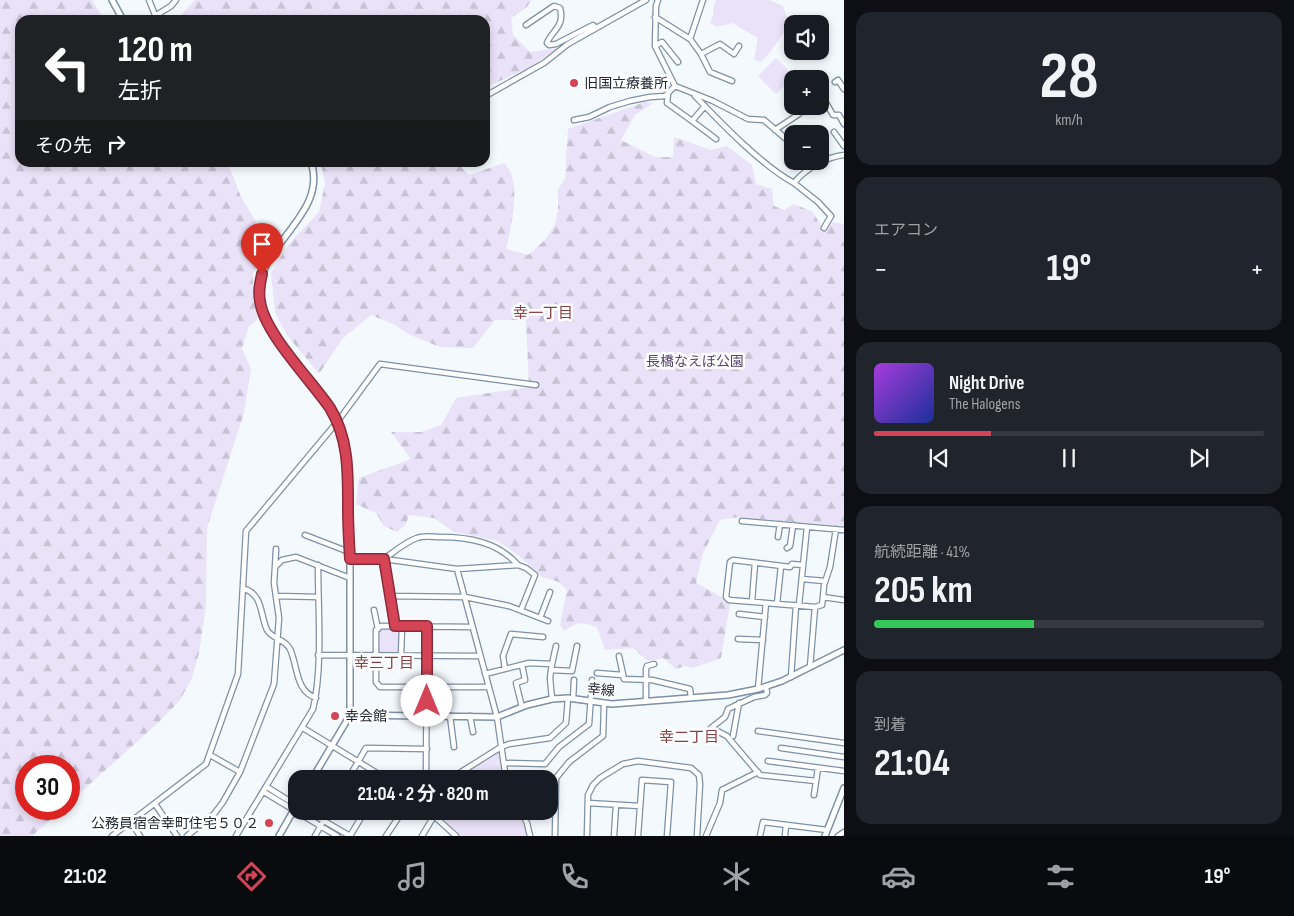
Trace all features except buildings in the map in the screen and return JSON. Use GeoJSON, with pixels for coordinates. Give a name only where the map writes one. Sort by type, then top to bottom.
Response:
{"type":"FeatureCollection","features":[{"type":"Feature","properties":{"kind":"street"},"geometry":{"type":"LineString","coordinates":[[112,0],[120,15]]}},
{"type":"Feature","properties":{"kind":"street"},"geometry":{"type":"LineString","coordinates":[[149,0],[155,15]]}},
{"type":"Feature","properties":{"kind":"street"},"geometry":{"type":"LineString","coordinates":[[160,15],[176,0]]}},
{"type":"Feature","properties":{"kind":"street"},"geometry":{"type":"LineString","coordinates":[[490,93],[544,63],[568,44],[646,0]]}},
{"type":"Feature","properties":{"kind":"street"},"geometry":{"type":"LineString","coordinates":[[658,0],[655,17],[655,46],[675,86],[748,119],[764,120],[784,137]]}},
{"type":"Feature","properties":{"kind":"street"},"geometry":{"type":"LineString","coordinates":[[690,39],[703,0]]}},
{"type":"Feature","properties":{"kind":"street"},"geometry":{"type":"LineString","coordinates":[[526,25],[554,6],[560,8],[561,18],[558,29],[548,40],[547,43],[549,45],[556,44],[594,25],[596,28]]}},
{"type":"Feature","properties":{"kind":"street"},"geometry":{"type":"LineString","coordinates":[[655,17],[690,39],[701,54],[710,72],[732,81]]}},
{"type":"Feature","properties":{"kind":"street"},"geometry":{"type":"LineString","coordinates":[[655,46],[662,42],[678,62]]}},
{"type":"Feature","properties":{"kind":"street"},"geometry":{"type":"LineString","coordinates":[[701,54],[720,44],[734,54],[739,46]]}},
{"type":"Feature","properties":{"kind":"street"},"geometry":{"type":"LineString","coordinates":[[835,82],[838,80],[844,88]]}},
{"type":"Feature","properties":{"kind":"street"},"geometry":{"type":"LineString","coordinates":[[574,120],[590,117],[610,107],[630,101],[660,97],[668,94],[675,86]]}},
{"type":"Feature","properties":{"kind":"street"},"geometry":{"type":"LineString","coordinates":[[692,93],[741,141],[776,171],[794,182],[818,202],[831,216],[824,228]]}},
{"type":"Feature","properties":{"kind":"street"},"geometry":{"type":"LineString","coordinates":[[668,94],[667,103],[716,139]]}},
{"type":"Feature","properties":{"kind":"street"},"geometry":{"type":"LineString","coordinates":[[692,120],[705,106]]}},
{"type":"Feature","properties":{"kind":"street"},"geometry":{"type":"LineString","coordinates":[[829,107],[834,115],[844,112]]}},
{"type":"Feature","properties":{"kind":"street"},"geometry":{"type":"LineString","coordinates":[[775,130],[798,115]]}},
{"type":"Feature","properties":{"kind":"street"},"geometry":{"type":"LineString","coordinates":[[839,115],[844,124]]}},
{"type":"Feature","properties":{"kind":"street"},"geometry":{"type":"LineString","coordinates":[[834,132],[844,146]]}},
{"type":"Feature","properties":{"kind":"street"},"geometry":{"type":"LineString","coordinates":[[829,158],[844,155]]}},
{"type":"Feature","properties":{"kind":"street"},"geometry":{"type":"LineString","coordinates":[[313,167],[315,178],[312,196],[266,265],[260,283],[260,301],[266,321],[274,334],[321,395],[338,421],[344,438],[347,462],[350,552],[349,715],[317,770]]}},
{"type":"Feature","properties":{"kind":"street"},"geometry":{"type":"LineString","coordinates":[[794,182],[806,170]]}},
{"type":"Feature","properties":{"kind":"street"},"geometry":{"type":"LineString","coordinates":[[112,836],[206,764],[238,674],[246,531],[338,421],[380,364],[536,385]]}},
{"type":"Feature","properties":{"kind":"street"},"geometry":{"type":"LineString","coordinates":[[742,521],[844,530]]}},
{"type":"Feature","properties":{"kind":"street"},"geometry":{"type":"LineString","coordinates":[[778,537],[780,524]]}},
{"type":"Feature","properties":{"kind":"street"},"geometry":{"type":"LineString","coordinates":[[788,548],[790,546],[793,525]]}},
{"type":"Feature","properties":{"kind":"street"},"geometry":{"type":"LineString","coordinates":[[791,677],[807,527]]}},
{"type":"Feature","properties":{"kind":"street"},"geometry":{"type":"LineString","coordinates":[[803,565],[792,564],[790,567],[733,560],[730,562],[726,597],[729,600],[777,604],[815,607],[822,605],[836,529]]}},
{"type":"Feature","properties":{"kind":"street"},"geometry":{"type":"LineString","coordinates":[[305,535],[350,552]]}},
{"type":"Feature","properties":{"kind":"street"},"geometry":{"type":"LineString","coordinates":[[384,559],[415,538],[453,537],[475,540],[495,547],[513,559],[518,565]]}},
{"type":"Feature","properties":{"kind":"street"},"geometry":{"type":"LineString","coordinates":[[187,836],[214,814],[223,802],[240,772],[274,684],[279,618],[274,575],[276,549]]}},
{"type":"Feature","properties":{"kind":"street"},"geometry":{"type":"LineString","coordinates":[[275,568],[282,560],[290,557],[318,565],[350,578]]}},
{"type":"Feature","properties":{"kind":"street"},"geometry":{"type":"LineString","coordinates":[[350,559],[384,559],[457,569],[518,565],[526,568],[534,575],[521,610]]}},
{"type":"Feature","properties":{"kind":"street"},"geometry":{"type":"LineString","coordinates":[[384,559],[395,626]]}},
{"type":"Feature","properties":{"kind":"street"},"geometry":{"type":"LineString","coordinates":[[752,601],[756,563]]}},
{"type":"Feature","properties":{"kind":"street"},"geometry":{"type":"LineString","coordinates":[[236,836],[313,709],[316,698],[318,655],[318,565]]}},
{"type":"Feature","properties":{"kind":"street"},"geometry":{"type":"LineString","coordinates":[[777,604],[781,566]]}},
{"type":"Feature","properties":{"kind":"street"},"geometry":{"type":"LineString","coordinates":[[457,569],[497,716],[505,770]]}},
{"type":"Feature","properties":{"kind":"street"},"geometry":{"type":"LineString","coordinates":[[802,579],[826,581]]}},
{"type":"Feature","properties":{"kind":"street"},"geometry":{"type":"LineString","coordinates":[[244,589],[251,592],[258,599],[267,630],[289,648],[304,691],[316,698]]}},
{"type":"Feature","properties":{"kind":"street"},"geometry":{"type":"LineString","coordinates":[[540,618],[550,592]]}},
{"type":"Feature","properties":{"kind":"street"},"geometry":{"type":"LineString","coordinates":[[276,596],[318,597]]}},
{"type":"Feature","properties":{"kind":"street"},"geometry":{"type":"LineString","coordinates":[[389,596],[465,597],[509,606],[548,621]]}},
{"type":"Feature","properties":{"kind":"street"},"geometry":{"type":"LineString","coordinates":[[823,597],[844,600]]}},
{"type":"Feature","properties":{"kind":"street"},"geometry":{"type":"LineString","coordinates":[[758,689],[766,603]]}},
{"type":"Feature","properties":{"kind":"street"},"geometry":{"type":"LineString","coordinates":[[810,667],[815,607]]}},
{"type":"Feature","properties":{"kind":"street"},"geometry":{"type":"LineString","coordinates":[[374,610],[378,629],[376,630],[376,682],[380,686],[488,687]]}},
{"type":"Feature","properties":{"kind":"street"},"geometry":{"type":"LineString","coordinates":[[739,614],[765,617]]}},
{"type":"Feature","properties":{"kind":"street"},"geometry":{"type":"LineString","coordinates":[[378,629],[381,626],[472,627]]}},
{"type":"Feature","properties":{"kind":"street"},"geometry":{"type":"LineString","coordinates":[[401,656],[402,626]]}},
{"type":"Feature","properties":{"kind":"street"},"geometry":{"type":"LineString","coordinates":[[426,770],[427,626]]}},
{"type":"Feature","properties":{"kind":"street"},"geometry":{"type":"LineString","coordinates":[[505,669],[503,656],[512,634],[543,637]]}},
{"type":"Feature","properties":{"kind":"street"},"geometry":{"type":"LineString","coordinates":[[738,639],[763,640]]}},
{"type":"Feature","properties":{"kind":"street"},"geometry":{"type":"LineString","coordinates":[[552,699],[552,667],[556,646]]}},
{"type":"Feature","properties":{"kind":"street"},"geometry":{"type":"LineString","coordinates":[[485,674],[529,664],[572,671],[577,646]]}},
{"type":"Feature","properties":{"kind":"street","name":"幸線"},"geometry":{"type":"LineString","coordinates":[[349,715],[497,716],[552,699],[571,698],[604,704],[728,695],[766,687],[791,677],[844,650]]}},
{"type":"Feature","properties":{"kind":"street"},"geometry":{"type":"LineString","coordinates":[[318,655],[480,656]]}},
{"type":"Feature","properties":{"kind":"street"},"geometry":{"type":"LineString","coordinates":[[619,656],[624,679],[647,679],[690,689],[691,698]]}},
{"type":"Feature","properties":{"kind":"street"},"geometry":{"type":"LineString","coordinates":[[646,701],[647,666],[654,664]]}},
{"type":"Feature","properties":{"kind":"street"},"geometry":{"type":"LineString","coordinates":[[522,665],[525,680],[516,683],[522,707]]}},
{"type":"Feature","properties":{"kind":"street"},"geometry":{"type":"LineString","coordinates":[[597,673],[622,675]]}},
{"type":"Feature","properties":{"kind":"street"},"geometry":{"type":"LineString","coordinates":[[464,770],[509,744],[550,738],[566,723],[574,680]]}},
{"type":"Feature","properties":{"kind":"street"},"geometry":{"type":"LineString","coordinates":[[504,764],[545,764],[559,747],[589,724],[592,680]]}},
{"type":"Feature","properties":{"kind":"street"},"geometry":{"type":"LineString","coordinates":[[766,687],[767,693],[765,695],[739,703],[728,709],[725,717],[711,728],[727,736],[760,775],[816,781]]}},
{"type":"Feature","properties":{"kind":"street"},"geometry":{"type":"LineString","coordinates":[[733,736],[739,703]]}},
{"type":"Feature","properties":{"kind":"street"},"geometry":{"type":"LineString","coordinates":[[558,776],[569,762],[603,736],[604,704]]}},
{"type":"Feature","properties":{"kind":"street"},"geometry":{"type":"LineString","coordinates":[[450,716],[454,747]]}},
{"type":"Feature","properties":{"kind":"street"},"geometry":{"type":"LineString","coordinates":[[470,716],[473,732]]}},
{"type":"Feature","properties":{"kind":"street"},"geometry":{"type":"LineString","coordinates":[[303,728],[372,770]]}},
{"type":"Feature","properties":{"kind":"street"},"geometry":{"type":"LineString","coordinates":[[758,730],[844,743]]}},
{"type":"Feature","properties":{"kind":"street"},"geometry":{"type":"LineString","coordinates":[[353,770],[366,748],[427,749]]}},
{"type":"Feature","properties":{"kind":"street"},"geometry":{"type":"LineString","coordinates":[[781,748],[844,757]]}},
{"type":"Feature","properties":{"kind":"street"},"geometry":{"type":"LineString","coordinates":[[210,755],[240,772]]}},
{"type":"Feature","properties":{"kind":"street"},"geometry":{"type":"LineString","coordinates":[[587,836],[588,795],[593,784],[623,764],[638,761],[691,768],[699,776],[697,836]]}},
{"type":"Feature","properties":{"kind":"street"},"geometry":{"type":"LineString","coordinates":[[768,761],[844,771]]}},
{"type":"Feature","properties":{"kind":"street"},"geometry":{"type":"LineString","coordinates":[[814,795],[818,768]]}},
{"type":"Feature","properties":{"kind":"street"},"geometry":{"type":"LineString","coordinates":[[706,836],[720,803],[722,790],[758,772]]}},
{"type":"Feature","properties":{"kind":"street"},"geometry":{"type":"LineString","coordinates":[[638,836],[642,780],[671,782],[667,836]]}},
{"type":"Feature","properties":{"kind":"street"},"geometry":{"type":"LineString","coordinates":[[267,787],[288,802]]}},
{"type":"Feature","properties":{"kind":"street"},"geometry":{"type":"LineString","coordinates":[[825,836],[844,788]]}},
{"type":"Feature","properties":{"kind":"street"},"geometry":{"type":"LineString","coordinates":[[264,792],[288,804]]}},
{"type":"Feature","properties":{"kind":"street"},"geometry":{"type":"LineString","coordinates":[[155,804],[178,836]]}},
{"type":"Feature","properties":{"kind":"street"},"geometry":{"type":"LineString","coordinates":[[588,804],[640,806]]}},
{"type":"Feature","properties":{"kind":"street"},"geometry":{"type":"LineString","coordinates":[[838,804],[844,806]]}},
{"type":"Feature","properties":{"kind":"street"},"geometry":{"type":"LineString","coordinates":[[614,836],[616,805]]}},
{"type":"Feature","properties":{"kind":"street"},"geometry":{"type":"LineString","coordinates":[[280,836],[288,820]]}},
{"type":"Feature","properties":{"kind":"street"},"geometry":{"type":"LineString","coordinates":[[313,820],[336,836]]}},
{"type":"Feature","properties":{"kind":"street"},"geometry":{"type":"LineString","coordinates":[[315,836],[324,821],[350,836],[360,820]]}},
{"type":"Feature","properties":{"kind":"street"},"geometry":{"type":"LineString","coordinates":[[386,836],[397,820]]}},
{"type":"Feature","properties":{"kind":"street"},"geometry":{"type":"LineString","coordinates":[[422,836],[431,820]]}},
{"type":"Feature","properties":{"kind":"street"},"geometry":{"type":"LineString","coordinates":[[440,820],[456,836]]}},
{"type":"Feature","properties":{"kind":"street"},"geometry":{"type":"LineString","coordinates":[[526,820],[530,836]]}},
{"type":"Feature","properties":{"kind":"street"},"geometry":{"type":"LineString","coordinates":[[555,820],[555,836]]}},
{"type":"Feature","properties":{"kind":"street"},"geometry":{"type":"LineString","coordinates":[[131,822],[140,836]]}},
{"type":"Feature","properties":{"kind":"street"},"geometry":{"type":"LineString","coordinates":[[760,836],[762,822],[827,830]]}},
{"type":"Feature","properties":{"kind":"street"},"geometry":{"type":"LineString","coordinates":[[785,836],[786,825]]}},
{"type":"Feature","properties":{"kind":"street"},"geometry":{"type":"LineString","coordinates":[[838,836],[844,832]]}},
{"type":"Feature","properties":{"kind":"green space"},"geometry":{"type":"Polygon","coordinates":[[[0,0],[92,0],[101,15],[15,15],[15,167],[230,167],[241,197],[269,243],[253,273],[253,298],[258,319],[249,326],[242,349],[251,369],[244,413],[207,528],[206,606],[199,653],[192,678],[180,700],[159,722],[80,793],[80,755],[15,755],[15,820],[50,820],[32,836],[0,836],[0,0]]]}},
{"type":"Feature","properties":{"kind":"green space"},"geometry":{"type":"Polygon","coordinates":[[[195,0],[531,0],[527,7],[511,18],[513,35],[530,52],[558,48],[530,67],[490,86],[490,15],[181,15],[195,0]]]}},
{"type":"Feature","properties":{"kind":"green space"},"geometry":{"type":"Polygon","coordinates":[[[716,0],[769,0],[783,6],[786,15],[784,15],[784,32],[761,62],[754,60],[758,38],[732,23],[717,27],[710,23],[713,17],[716,0]]]}},
{"type":"Feature","properties":{"kind":"green space"},"geometry":{"type":"Polygon","coordinates":[[[776,58],[788,70],[784,70],[784,86],[776,94],[758,76],[776,58]]]}},
{"type":"Feature","properties":{"kind":"green space","name":"長橋なえぼ公園"},"geometry":{"type":"Polygon","coordinates":[[[645,102],[653,103],[635,115],[621,140],[655,157],[673,157],[674,137],[711,150],[727,146],[752,165],[756,184],[772,189],[774,206],[784,210],[794,204],[813,212],[824,231],[832,222],[844,224],[844,526],[739,517],[720,520],[703,553],[696,583],[730,604],[721,658],[693,668],[685,666],[676,669],[663,658],[648,661],[633,648],[605,650],[597,627],[592,625],[580,623],[564,631],[560,625],[567,590],[559,582],[542,577],[519,556],[498,541],[454,532],[434,518],[409,515],[406,524],[397,532],[384,526],[376,513],[356,504],[359,478],[411,459],[391,432],[421,432],[441,425],[456,398],[529,387],[526,320],[495,320],[473,348],[440,347],[408,334],[395,325],[371,315],[343,338],[319,374],[287,335],[275,313],[271,273],[289,244],[319,212],[325,183],[322,167],[461,167],[469,175],[504,163],[510,171],[514,192],[513,217],[506,249],[528,255],[545,240],[555,224],[558,210],[558,189],[565,179],[568,129],[645,102]]]}},
{"type":"Feature","properties":{"kind":"green space"},"geometry":{"type":"Polygon","coordinates":[[[382,628],[400,629],[399,653],[378,652],[379,631],[382,628]]]}},
{"type":"Feature","properties":{"kind":"green space"},"geometry":{"type":"Polygon","coordinates":[[[499,751],[502,770],[468,770],[499,751]]]}},
{"type":"Feature","properties":{"kind":"green space"},"geometry":{"type":"Polygon","coordinates":[[[443,820],[522,820],[527,836],[459,836],[443,820]]]}},
{"type":"Feature","properties":{"kind":"place","name":"旧国立療養所"},"geometry":{"type":"Point","coordinates":[574,83]}},
{"type":"Feature","properties":{"kind":"place","name":"幸会館"},"geometry":{"type":"Point","coordinates":[335,716]}},
{"type":"Feature","properties":{"kind":"place","name":"公務員宿舎幸町住宅５０２"},"geometry":{"type":"Point","coordinates":[269,823]}},
{"type":"Feature","properties":{"kind":"district","name":"幸一丁目"},"geometry":{"type":"Point","coordinates":[543,313]}},
{"type":"Feature","properties":{"kind":"district","name":"幸三丁目"},"geometry":{"type":"Point","coordinates":[384,663]}},
{"type":"Feature","properties":{"kind":"district","name":"幸二丁目"},"geometry":{"type":"Point","coordinates":[689,737]}},
{"type":"Feature","properties":{"kind":"route"},"geometry":{"type":"LineString","coordinates":[[262,274],[259,292],[266,321],[330,408],[338,421],[344,438],[347,462],[350,559],[384,559],[395,626],[427,626],[427,701]]}}]}
